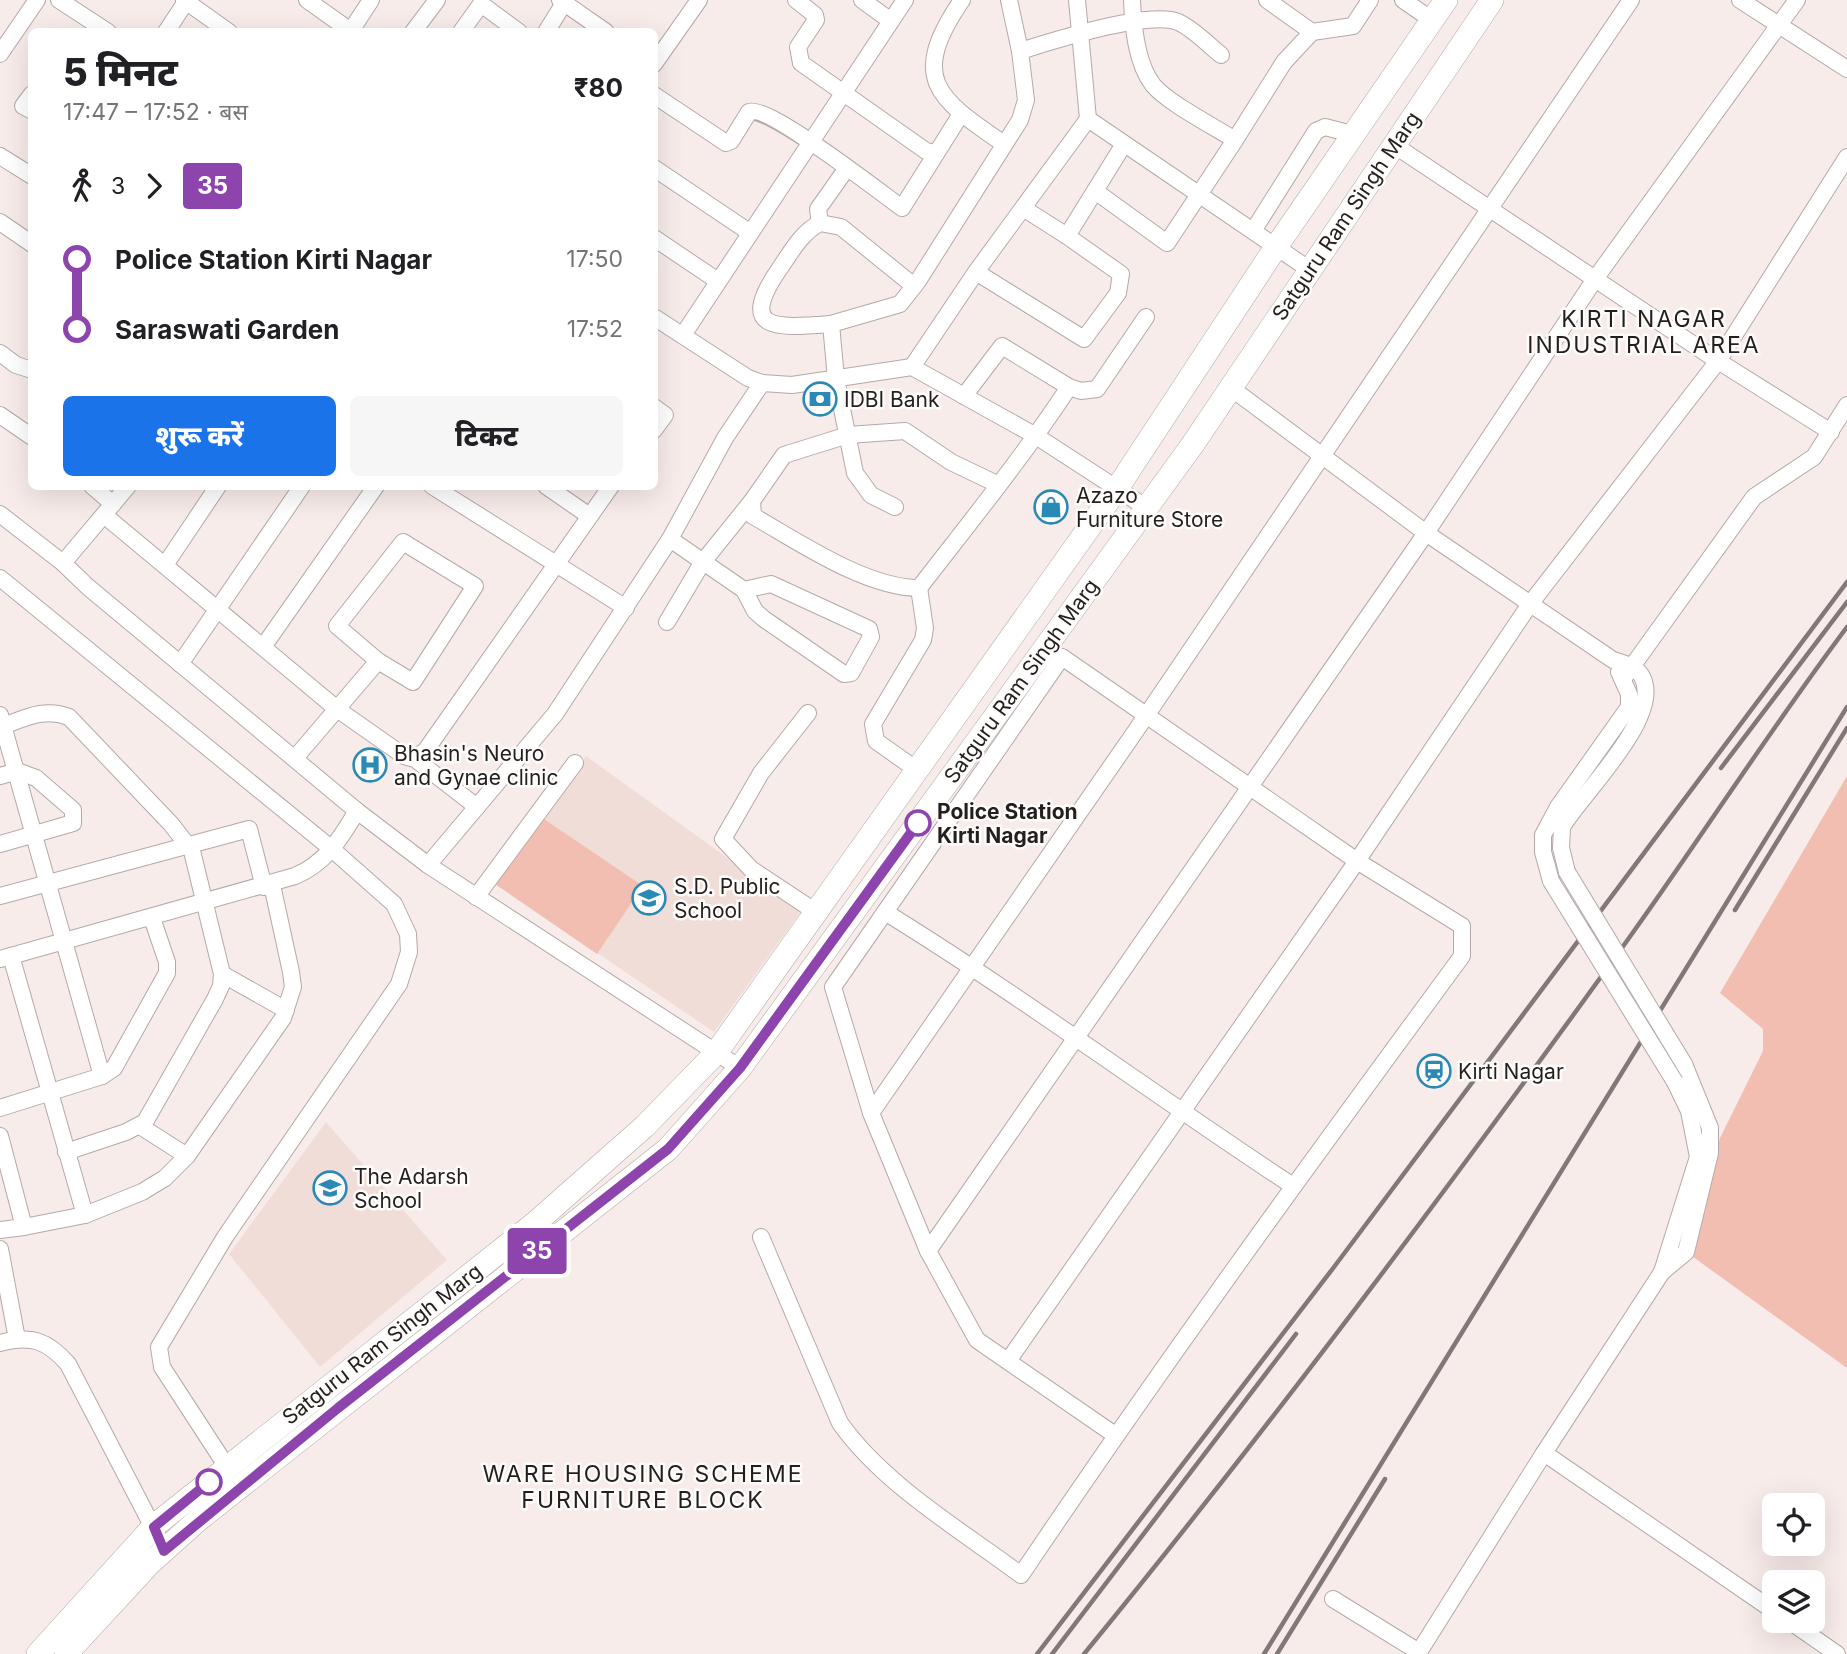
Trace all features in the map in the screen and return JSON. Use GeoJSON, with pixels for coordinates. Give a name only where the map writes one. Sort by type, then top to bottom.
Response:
{"type":"FeatureCollection","features":[{"type":"Feature","properties":{"kind":"main road","name":"Satguru Ram Singh Marg"},"geometry":{"type":"LineString","coordinates":[[38,1654],[154,1527],[534,1224],[645,1126],[716,1053],[1118,487],[1352,134],[1446,0]]}},
{"type":"Feature","properties":{"kind":"main road","name":"Satguru Ram Singh Marg"},"geometry":{"type":"LineString","coordinates":[[66,1654],[164,1551],[357,1393],[668,1149],[740,1068],[1054,651],[1146,508],[1231,388],[1492,0]]}},
{"type":"Feature","properties":{"kind":"street"},"geometry":{"type":"LineString","coordinates":[[0,54],[37,0]]}},
{"type":"Feature","properties":{"kind":"street"},"geometry":{"type":"LineString","coordinates":[[168,28],[186,0],[224,28]]}},
{"type":"Feature","properties":{"kind":"street"},"geometry":{"type":"LineString","coordinates":[[307,0],[347,28]]}},
{"type":"Feature","properties":{"kind":"street"},"geometry":{"type":"LineString","coordinates":[[353,28],[371,0]]}},
{"type":"Feature","properties":{"kind":"street"},"geometry":{"type":"LineString","coordinates":[[417,28],[437,0]]}},
{"type":"Feature","properties":{"kind":"street"},"geometry":{"type":"LineString","coordinates":[[658,58],[699,0]]}},
{"type":"Feature","properties":{"kind":"street"},"geometry":{"type":"LineString","coordinates":[[796,0],[815,15],[816,20],[798,47],[798,59],[926,151],[935,153]]}},
{"type":"Feature","properties":{"kind":"street"},"geometry":{"type":"LineString","coordinates":[[862,0],[891,21]]}},
{"type":"Feature","properties":{"kind":"street"},"geometry":{"type":"LineString","coordinates":[[683,335],[905,0]]}},
{"type":"Feature","properties":{"kind":"street"},"geometry":{"type":"LineString","coordinates":[[962,0],[943,27],[934,53],[934,72],[947,102],[1004,144]]}},
{"type":"Feature","properties":{"kind":"street"},"geometry":{"type":"LineString","coordinates":[[820,223],[801,239],[762,295],[759,311],[762,318],[777,325],[831,324],[900,304],[1020,120],[1026,100],[1020,51],[1009,0]]}},
{"type":"Feature","properties":{"kind":"street"},"geometry":{"type":"LineString","coordinates":[[912,367],[976,272],[1088,119],[1077,0]]}},
{"type":"Feature","properties":{"kind":"street"},"geometry":{"type":"LineString","coordinates":[[1132,0],[1133,24],[1143,64],[1154,86],[1234,140]]}},
{"type":"Feature","properties":{"kind":"street"},"geometry":{"type":"LineString","coordinates":[[1267,0],[1312,32]]}},
{"type":"Feature","properties":{"kind":"street"},"geometry":{"type":"LineString","coordinates":[[1095,191],[1167,243],[1284,62],[1312,32],[1353,26],[1370,0]]}},
{"type":"Feature","properties":{"kind":"street"},"geometry":{"type":"LineString","coordinates":[[1403,0],[1432,20]]}},
{"type":"Feature","properties":{"kind":"street"},"geometry":{"type":"LineString","coordinates":[[871,1113],[1146,716],[1631,0]]}},
{"type":"Feature","properties":{"kind":"street"},"geometry":{"type":"LineString","coordinates":[[1740,0],[1847,69]]}},
{"type":"Feature","properties":{"kind":"street"},"geometry":{"type":"LineString","coordinates":[[928,1251],[1426,533],[1595,279],[1797,0]]}},
{"type":"Feature","properties":{"kind":"street"},"geometry":{"type":"LineString","coordinates":[[548,28],[564,1],[601,28]]}},
{"type":"Feature","properties":{"kind":"street"},"geometry":{"type":"LineString","coordinates":[[65,2],[102,28]]}},
{"type":"Feature","properties":{"kind":"street"},"geometry":{"type":"LineString","coordinates":[[464,28],[481,4],[514,28]]}},
{"type":"Feature","properties":{"kind":"street"},"geometry":{"type":"LineString","coordinates":[[1020,51],[1078,33],[1165,19],[1179,23],[1220,55]]}},
{"type":"Feature","properties":{"kind":"street"},"geometry":{"type":"LineString","coordinates":[[658,98],[726,143],[731,141],[749,112],[755,109],[810,141],[902,208],[961,114]]}},
{"type":"Feature","properties":{"kind":"street"},"geometry":{"type":"LineString","coordinates":[[1088,119],[1310,270]]}},
{"type":"Feature","properties":{"kind":"street"},"geometry":{"type":"LineString","coordinates":[[1253,231],[1315,131],[1325,127],[1352,134]]}},
{"type":"Feature","properties":{"kind":"street"},"geometry":{"type":"LineString","coordinates":[[1066,236],[1124,144]]}},
{"type":"Feature","properties":{"kind":"street"},"geometry":{"type":"LineString","coordinates":[[1394,145],[1718,361],[1831,432]]}},
{"type":"Feature","properties":{"kind":"street"},"geometry":{"type":"LineString","coordinates":[[0,156],[28,174]]}},
{"type":"Feature","properties":{"kind":"street"},"geometry":{"type":"LineString","coordinates":[[1008,1362],[1357,861],[1530,604],[1718,361],[1847,157]]}},
{"type":"Feature","properties":{"kind":"street"},"geometry":{"type":"LineString","coordinates":[[820,223],[818,209],[847,168]]}},
{"type":"Feature","properties":{"kind":"street"},"geometry":{"type":"LineString","coordinates":[[658,171],[749,232]]}},
{"type":"Feature","properties":{"kind":"street"},"geometry":{"type":"LineString","coordinates":[[976,272],[1084,339],[1118,293],[1121,274],[1023,208]]}},
{"type":"Feature","properties":{"kind":"street"},"geometry":{"type":"LineString","coordinates":[[0,222],[28,241]]}},
{"type":"Feature","properties":{"kind":"street"},"geometry":{"type":"LineString","coordinates":[[820,223],[841,227],[914,286]]}},
{"type":"Feature","properties":{"kind":"street"},"geometry":{"type":"LineString","coordinates":[[658,241],[718,281]]}},
{"type":"Feature","properties":{"kind":"street"},"geometry":{"type":"LineString","coordinates":[[964,396],[1002,345],[1069,387],[1081,391],[1097,389],[1146,317]]}},
{"type":"Feature","properties":{"kind":"street"},"geometry":{"type":"LineString","coordinates":[[658,319],[748,378],[762,383],[792,385],[912,367],[1037,436],[1146,508]]}},
{"type":"Feature","properties":{"kind":"street"},"geometry":{"type":"LineString","coordinates":[[831,324],[836,379],[860,484],[870,495],[895,507]]}},
{"type":"Feature","properties":{"kind":"street"},"geometry":{"type":"LineString","coordinates":[[0,353],[16,365],[28,369]]}},
{"type":"Feature","properties":{"kind":"street"},"geometry":{"type":"LineString","coordinates":[[428,865],[555,714],[670,539],[725,438],[762,383]]}},
{"type":"Feature","properties":{"kind":"street"},"geometry":{"type":"LineString","coordinates":[[917,770],[877,741],[873,724],[923,640],[925,628],[919,588],[1037,436],[1069,387]]}},
{"type":"Feature","properties":{"kind":"street"},"geometry":{"type":"LineString","coordinates":[[1231,388],[1426,533],[1613,660],[1627,673],[1641,674],[1645,685],[1645,710],[1562,827],[1561,848],[1567,872],[1685,1064],[1710,1128],[1710,1153],[1686,1252],[1662,1272]]}},
{"type":"Feature","properties":{"kind":"street"},"geometry":{"type":"LineString","coordinates":[[1333,1599],[1421,1653],[1544,1453],[1662,1272],[1698,1157],[1692,1120],[1675,1082],[1551,881],[1543,852],[1544,835],[1558,807],[1629,707],[1627,673],[1754,497],[1806,464],[1831,432],[1847,405]]}},
{"type":"Feature","properties":{"kind":"street"},"geometry":{"type":"LineString","coordinates":[[658,410],[665,415],[658,425]]}},
{"type":"Feature","properties":{"kind":"street"},"geometry":{"type":"LineString","coordinates":[[0,415],[28,435]]}},
{"type":"Feature","properties":{"kind":"street"},"geometry":{"type":"LineString","coordinates":[[667,622],[702,563],[789,451],[848,435],[905,430],[951,462],[999,485]]}},
{"type":"Feature","properties":{"kind":"street"},"geometry":{"type":"LineString","coordinates":[[95,490],[108,510],[165,565],[337,709],[404,756],[415,759],[477,807]]}},
{"type":"Feature","properties":{"kind":"street"},"geometry":{"type":"LineString","coordinates":[[63,563],[125,490]]}},
{"type":"Feature","properties":{"kind":"street"},"geometry":{"type":"LineString","coordinates":[[165,565],[215,490]]}},
{"type":"Feature","properties":{"kind":"street"},"geometry":{"type":"LineString","coordinates":[[180,664],[299,490]]}},
{"type":"Feature","properties":{"kind":"street"},"geometry":{"type":"LineString","coordinates":[[263,647],[373,490]]}},
{"type":"Feature","properties":{"kind":"street"},"geometry":{"type":"LineString","coordinates":[[438,490],[553,565],[626,608]]}},
{"type":"Feature","properties":{"kind":"street"},"geometry":{"type":"LineString","coordinates":[[553,490],[588,515]]}},
{"type":"Feature","properties":{"kind":"street"},"geometry":{"type":"LineString","coordinates":[[415,759],[426,750],[608,490]]}},
{"type":"Feature","properties":{"kind":"street"},"geometry":{"type":"LineString","coordinates":[[752,501],[753,516],[826,556],[885,582],[919,588]]}},
{"type":"Feature","properties":{"kind":"street"},"geometry":{"type":"LineString","coordinates":[[0,514],[63,563],[358,811],[428,865],[740,1068]]}},
{"type":"Feature","properties":{"kind":"street"},"geometry":{"type":"LineString","coordinates":[[670,539],[744,590],[755,611],[764,619],[844,674],[851,673],[871,637],[869,629],[771,584],[744,590]]}},
{"type":"Feature","properties":{"kind":"street"},"geometry":{"type":"LineString","coordinates":[[403,542],[475,586],[413,682],[378,661],[338,626],[403,542]]}},
{"type":"Feature","properties":{"kind":"street"},"geometry":{"type":"LineString","coordinates":[[0,578],[394,904],[408,934],[410,952],[399,984],[225,1237],[159,1346],[162,1367],[227,1467]]}},
{"type":"Feature","properties":{"kind":"street"},"geometry":{"type":"LineString","coordinates":[[761,1237],[840,1423],[856,1445],[878,1467],[1021,1575],[1115,1435],[1462,956],[1462,926],[1357,861],[1054,651],[885,912],[833,987],[871,1113],[928,1251],[977,1339],[1115,1435]]}},
{"type":"Feature","properties":{"kind":"street"},"geometry":{"type":"LineString","coordinates":[[295,758],[378,661]]}},
{"type":"Feature","properties":{"kind":"street"},"geometry":{"type":"LineString","coordinates":[[66,1152],[140,1126],[215,999],[221,986],[222,974],[188,845],[68,717],[54,711],[35,714],[1,722],[66,941],[102,1076]]}},
{"type":"Feature","properties":{"kind":"street"},"geometry":{"type":"LineString","coordinates":[[808,713],[761,773],[723,839],[751,869],[816,912]]}},
{"type":"Feature","properties":{"kind":"street"},"geometry":{"type":"LineString","coordinates":[[476,897],[575,763]]}},
{"type":"Feature","properties":{"kind":"street"},"geometry":{"type":"LineString","coordinates":[[0,776],[17,771],[36,778],[73,810],[73,823],[0,844]]}},
{"type":"Feature","properties":{"kind":"street"},"geometry":{"type":"LineString","coordinates":[[85,1215],[5,958],[268,886],[308,870],[332,850],[358,811]]}},
{"type":"Feature","properties":{"kind":"street"},"geometry":{"type":"LineString","coordinates":[[0,896],[249,829],[268,886],[293,987],[286,1010],[187,1156],[164,1178],[142,1192],[85,1215],[0,1230]]}},
{"type":"Feature","properties":{"kind":"street"},"geometry":{"type":"LineString","coordinates":[[885,912],[974,967],[1181,1113],[1293,1186]]}},
{"type":"Feature","properties":{"kind":"street"},"geometry":{"type":"LineString","coordinates":[[0,1108],[102,1076],[121,1059],[167,973],[167,962],[152,918]]}},
{"type":"Feature","properties":{"kind":"street"},"geometry":{"type":"LineString","coordinates":[[222,974],[286,1010]]}},
{"type":"Feature","properties":{"kind":"street"},"geometry":{"type":"LineString","coordinates":[[140,1126],[187,1156]]}},
{"type":"Feature","properties":{"kind":"street"},"geometry":{"type":"LineString","coordinates":[[0,1136],[24,1227]]}},
{"type":"Feature","properties":{"kind":"street"},"geometry":{"type":"LineString","coordinates":[[0,1250],[17,1339]]}},
{"type":"Feature","properties":{"kind":"street"},"geometry":{"type":"LineString","coordinates":[[0,1343],[17,1339],[40,1340],[50,1345],[68,1364],[164,1551]]}},
{"type":"Feature","properties":{"kind":"street"},"geometry":{"type":"LineString","coordinates":[[1544,1453],[1762,1603]]}},
{"type":"Feature","properties":{"kind":"street"},"geometry":{"type":"LineString","coordinates":[[1807,1633],[1837,1654]]}},
{"type":"Feature","properties":{"kind":"shaded area","name":"S.D. Public School"},"geometry":{"type":"Polygon","coordinates":[[[586,756],[801,911],[714,1032],[495,884],[586,756]]]}},
{"type":"Feature","properties":{"kind":"shaded area"},"geometry":{"type":"Polygon","coordinates":[[[1847,776],[1847,1368],[1689,1254],[1720,1138],[1763,1051],[1763,1029],[1720,993],[1847,776]]]}},
{"type":"Feature","properties":{"kind":"shaded area"},"geometry":{"type":"Polygon","coordinates":[[[541,817],[643,886],[597,954],[495,884],[541,817]]]}},
{"type":"Feature","properties":{"kind":"shaded area","name":"The Adarsh School"},"geometry":{"type":"Polygon","coordinates":[[[326,1122],[447,1260],[320,1367],[229,1254],[326,1122]]]}},
{"type":"Feature","properties":{"kind":"railway"},"geometry":{"type":"LineString","coordinates":[[1037,1654],[1334,1267],[1847,582]]}},
{"type":"Feature","properties":{"kind":"railway"},"geometry":{"type":"LineString","coordinates":[[1721,768],[1847,602]]}},
{"type":"Feature","properties":{"kind":"railway"},"geometry":{"type":"LineString","coordinates":[[1084,1654],[1294,1390],[1497,1120],[1629,938],[1847,627]]}},
{"type":"Feature","properties":{"kind":"railway"},"geometry":{"type":"LineString","coordinates":[[1264,1654],[1847,707]]}},
{"type":"Feature","properties":{"kind":"railway"},"geometry":{"type":"LineString","coordinates":[[1735,910],[1847,728]]}},
{"type":"Feature","properties":{"kind":"railway"},"geometry":{"type":"LineString","coordinates":[[1052,1654],[1296,1334]]}},
{"type":"Feature","properties":{"kind":"railway"},"geometry":{"type":"LineString","coordinates":[[1277,1654],[1385,1479]]}},
{"type":"Feature","properties":{"kind":"bus line","name":"35"},"geometry":{"type":"LineString","coordinates":[[209,1482],[154,1527],[164,1551],[198,1520],[338,1408],[668,1149],[740,1068],[918,823]]}},
{"type":"Feature","properties":{"kind":"place","name":"IDBI Bank"},"geometry":{"type":"Point","coordinates":[820,399]}},
{"type":"Feature","properties":{"kind":"place","name":"Azazo Furniture Store"},"geometry":{"type":"Point","coordinates":[1051,507]}},
{"type":"Feature","properties":{"kind":"place","name":"Bhasin's Neuro and Gynae clinic"},"geometry":{"type":"Point","coordinates":[370,765]}},
{"type":"Feature","properties":{"kind":"place","name":"Police Station Kirti Nagar"},"geometry":{"type":"Point","coordinates":[918,823]}},
{"type":"Feature","properties":{"kind":"place","name":"S.D. Public School"},"geometry":{"type":"Point","coordinates":[649,898]}},
{"type":"Feature","properties":{"kind":"place","name":"Kirti Nagar"},"geometry":{"type":"Point","coordinates":[1434,1071]}},
{"type":"Feature","properties":{"kind":"place","name":"The Adarsh School"},"geometry":{"type":"Point","coordinates":[330,1188]}},
{"type":"Feature","properties":{"kind":"district","name":"KIRTI NAGAR INDUSTRIAL AREA"},"geometry":{"type":"Point","coordinates":[1644,332]}},
{"type":"Feature","properties":{"kind":"district","name":"WARE HOUSING SCHEME FURNITURE BLOCK"},"geometry":{"type":"Point","coordinates":[643,1487]}}]}
